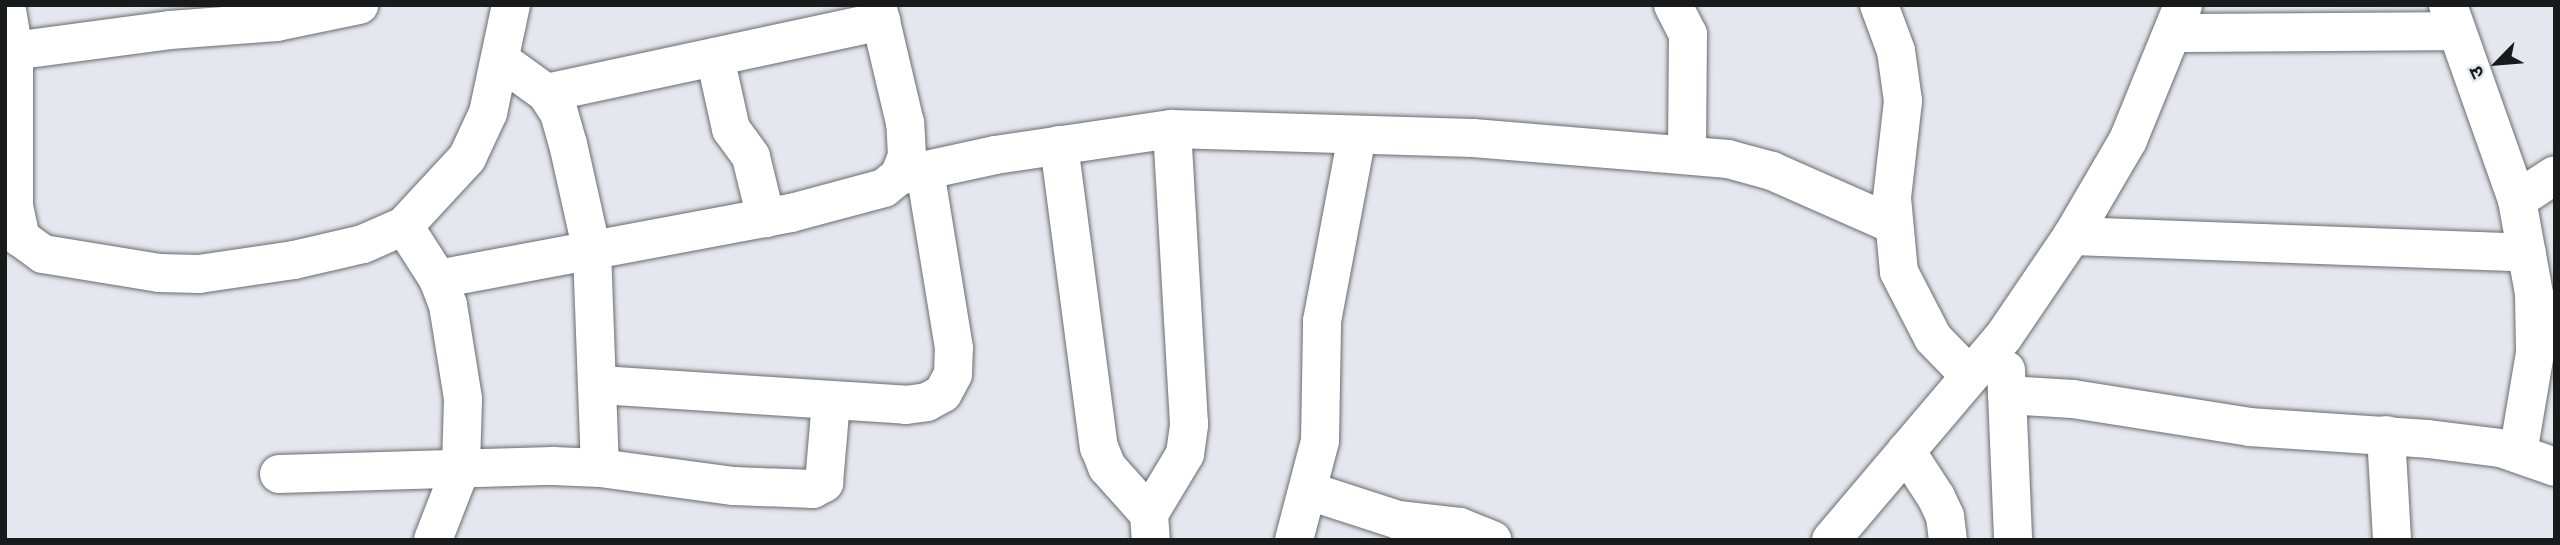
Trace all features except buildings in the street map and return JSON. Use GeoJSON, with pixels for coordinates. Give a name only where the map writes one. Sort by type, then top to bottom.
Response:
{"type":"FeatureCollection","features":[{"type":"Feature","properties":{"kind":"street"},"geometry":{"type":"LineString","coordinates":[[6,5],[10,52],[14,206],[16,225],[29,248],[159,273],[199,274],[294,261],[363,244],[404,226],[467,158],[488,113],[503,62],[511,5]]}},
{"type":"Feature","properties":{"kind":"street"},"geometry":{"type":"LineString","coordinates":[[10,52],[359,5]]}},
{"type":"Feature","properties":{"kind":"street"},"geometry":{"type":"LineString","coordinates":[[1673,5],[1688,34],[1687,155]]}},
{"type":"Feature","properties":{"kind":"street"},"geometry":{"type":"LineString","coordinates":[[1879,5],[1896,51],[1903,101],[1892,224],[1899,272],[1912,306],[1933,338],[1970,376]]}},
{"type":"Feature","properties":{"kind":"street"},"geometry":{"type":"LineString","coordinates":[[546,93],[715,57],[879,13],[905,123],[907,156],[954,348],[953,374],[943,393],[927,402],[831,401],[600,385]]}},
{"type":"Feature","properties":{"kind":"street"},"geometry":{"type":"LineString","coordinates":[[1831,540],[2004,336],[2072,236],[2128,139],[2178,19],[2452,18],[2517,200],[2534,294],[2535,354],[2518,454]]}},
{"type":"Feature","properties":{"kind":"street"},"geometry":{"type":"LineString","coordinates":[[715,57],[731,129],[751,157],[766,218]]}},
{"type":"Feature","properties":{"kind":"street"},"geometry":{"type":"LineString","coordinates":[[503,62],[546,93],[559,113],[568,144],[592,251],[600,385],[600,468]]}},
{"type":"Feature","properties":{"kind":"street"},"geometry":{"type":"LineString","coordinates":[[438,279],[766,218],[884,188],[912,173],[1059,145],[1172,129],[1473,138],[1687,155],[1772,171],[1892,224]]}},
{"type":"Feature","properties":{"kind":"street"},"geometry":{"type":"LineString","coordinates":[[1059,145],[1099,447],[1107,467],[1150,527],[1185,454],[1189,424],[1172,129]]}},
{"type":"Feature","properties":{"kind":"street"},"geometry":{"type":"LineString","coordinates":[[1294,540],[1309,491],[1324,407],[1322,321],[1357,135]]}},
{"type":"Feature","properties":{"kind":"street"},"geometry":{"type":"LineString","coordinates":[[2517,200],[2555,175]]}},
{"type":"Feature","properties":{"kind":"street"},"geometry":{"type":"LineString","coordinates":[[404,226],[438,279],[448,306],[463,399],[461,467],[433,540]]}},
{"type":"Feature","properties":{"kind":"street"},"geometry":{"type":"LineString","coordinates":[[2072,236],[2527,253]]}},
{"type":"Feature","properties":{"kind":"street"},"geometry":{"type":"LineString","coordinates":[[2004,336],[2013,540]]}},
{"type":"Feature","properties":{"kind":"street"},"geometry":{"type":"LineString","coordinates":[[2007,396],[2073,399],[2249,427],[2386,435],[2518,454],[2555,467]]}},
{"type":"Feature","properties":{"kind":"street"},"geometry":{"type":"LineString","coordinates":[[279,474],[461,467],[600,468],[734,486],[813,489],[824,483],[831,401]]}},
{"type":"Feature","properties":{"kind":"street"},"geometry":{"type":"LineString","coordinates":[[2386,435],[2392,540]]}},
{"type":"Feature","properties":{"kind":"street"},"geometry":{"type":"LineString","coordinates":[[1906,451],[1941,507],[1948,540]]}},
{"type":"Feature","properties":{"kind":"street"},"geometry":{"type":"LineString","coordinates":[[1309,491],[1398,520],[1460,527],[1493,540]]}}]}
